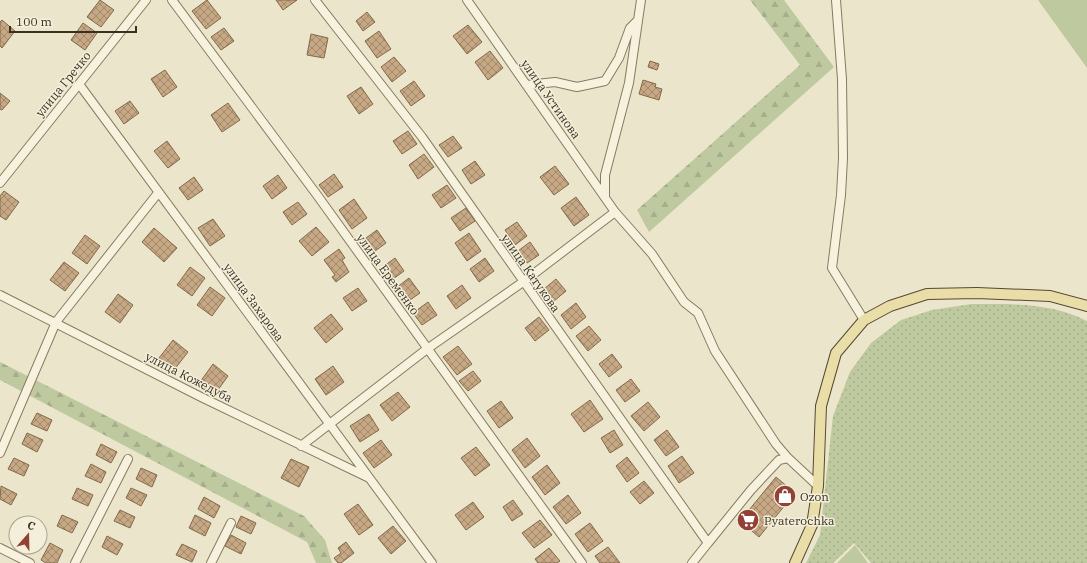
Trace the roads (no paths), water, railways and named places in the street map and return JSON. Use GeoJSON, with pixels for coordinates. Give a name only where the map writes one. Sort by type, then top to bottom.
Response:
{"type":"FeatureCollection","features":[{"type":"Feature","properties":{"kind":"main road"},"geometry":{"type":"LineString","coordinates":[[794,563],[812,525],[818,486],[821,406],[836,353],[864,320],[890,306],[927,294],[978,293],[1050,296],[1087,306]]}},
{"type":"Feature","properties":{"kind":"street","name":"улица Гречко"},"geometry":{"type":"LineString","coordinates":[[0,183],[146,0]]}},
{"type":"Feature","properties":{"kind":"street","name":"улица Еременко"},"geometry":{"type":"LineString","coordinates":[[172,0],[317,195],[582,563]]}},
{"type":"Feature","properties":{"kind":"street","name":"улица Катукова"},"geometry":{"type":"LineString","coordinates":[[315,0],[422,138],[708,543]]}},
{"type":"Feature","properties":{"kind":"street","name":"улица Устинова"},"geometry":{"type":"LineString","coordinates":[[467,0],[615,212],[652,254],[684,302],[698,313],[716,351],[776,444],[788,458],[818,486]]}},
{"type":"Feature","properties":{"kind":"street"},"geometry":{"type":"LineString","coordinates":[[604,197],[606,175],[629,83],[641,0]]}},
{"type":"Feature","properties":{"kind":"street"},"geometry":{"type":"LineString","coordinates":[[836,0],[842,79],[843,158],[842,194],[832,268],[864,320]]}},
{"type":"Feature","properties":{"kind":"street"},"geometry":{"type":"LineString","coordinates":[[527,85],[555,82],[577,87],[605,81],[619,58],[630,28],[638,20]]}},
{"type":"Feature","properties":{"kind":"street","name":"улица Захарова"},"geometry":{"type":"LineString","coordinates":[[79,84],[330,424]]}},
{"type":"Feature","properties":{"kind":"street"},"geometry":{"type":"LineString","coordinates":[[0,453],[56,322],[158,193]]}},
{"type":"Feature","properties":{"kind":"street"},"geometry":{"type":"LineString","coordinates":[[301,446],[427,349],[523,282],[615,212]]}},
{"type":"Feature","properties":{"kind":"street","name":"улица Кожедуба"},"geometry":{"type":"LineString","coordinates":[[0,295],[301,446],[368,477]]}},
{"type":"Feature","properties":{"kind":"street","name":"улица Кожедуба"},"geometry":{"type":"LineString","coordinates":[[330,424],[432,563]]}},
{"type":"Feature","properties":{"kind":"street"},"geometry":{"type":"LineString","coordinates":[[692,563],[751,490],[779,460],[788,458]]}},
{"type":"Feature","properties":{"kind":"street"},"geometry":{"type":"LineString","coordinates":[[75,563],[128,459]]}},
{"type":"Feature","properties":{"kind":"street"},"geometry":{"type":"LineString","coordinates":[[211,563],[231,523]]}},
{"type":"Feature","properties":{"kind":"street"},"geometry":{"type":"LineString","coordinates":[[0,548],[30,563]]}},
{"type":"Feature","properties":{"kind":"place","name":"Ozon"},"geometry":{"type":"Point","coordinates":[785,496]}},
{"type":"Feature","properties":{"kind":"place","name":"Pyaterochka"},"geometry":{"type":"Point","coordinates":[748,520]}}]}
